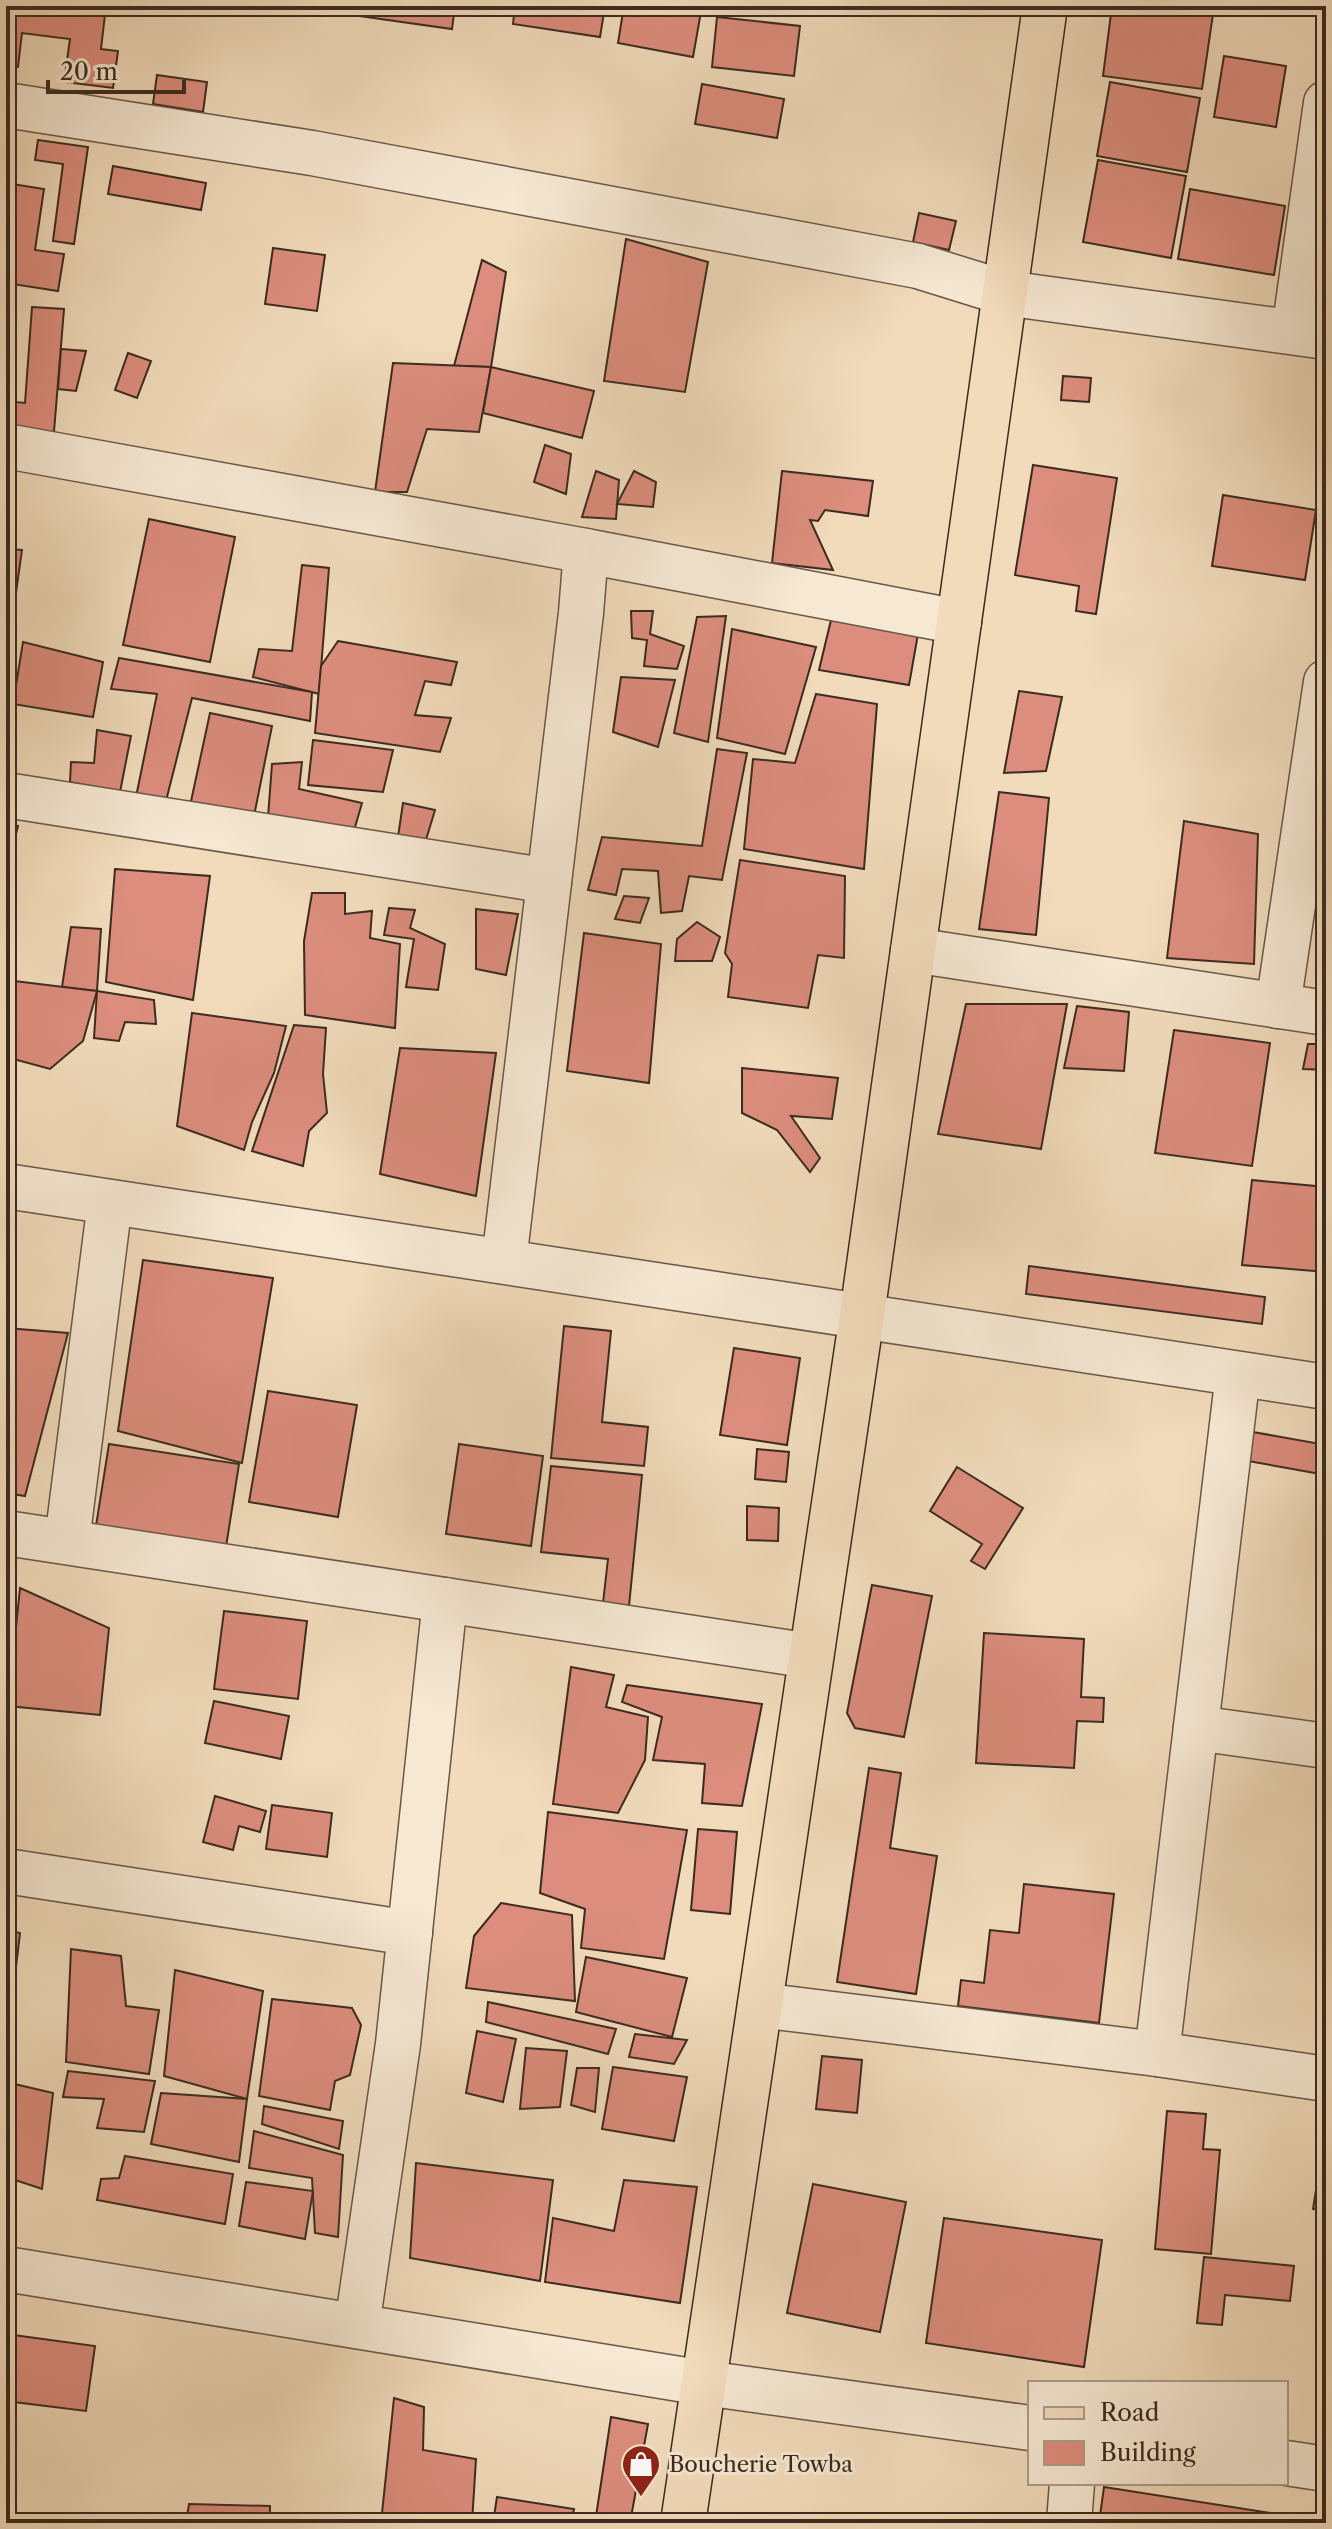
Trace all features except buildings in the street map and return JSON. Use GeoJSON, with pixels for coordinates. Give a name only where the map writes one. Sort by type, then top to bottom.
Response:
{"type":"FeatureCollection","features":[{"type":"Feature","properties":{"kind":"main road"},"geometry":{"type":"LineString","coordinates":[[683,2523],[862,1315],[1045,6]]}},
{"type":"Feature","properties":{"kind":"street"},"geometry":{"type":"LineString","coordinates":[[6,105],[312,153],[918,266],[1005,293],[1310,334],[1326,103]]}},
{"type":"Feature","properties":{"kind":"street"},"geometry":{"type":"LineString","coordinates":[[6,446],[959,622]]}},
{"type":"Feature","properties":{"kind":"street"},"geometry":{"type":"LineString","coordinates":[[504,1261],[586,551]]}},
{"type":"Feature","properties":{"kind":"street"},"geometry":{"type":"LineString","coordinates":[[1278,1006],[1326,684]]}},
{"type":"Feature","properties":{"kind":"street"},"geometry":{"type":"LineString","coordinates":[[6,795],[549,881]]}},
{"type":"Feature","properties":{"kind":"street"},"geometry":{"type":"LineString","coordinates":[[913,950],[1326,1013]]}},
{"type":"Feature","properties":{"kind":"street"},"geometry":{"type":"LineString","coordinates":[[6,1186],[1326,1387]]}},
{"type":"Feature","properties":{"kind":"street"},"geometry":{"type":"LineString","coordinates":[[67,1541],[110,1202]]}},
{"type":"Feature","properties":{"kind":"street"},"geometry":{"type":"LineString","coordinates":[[1157,2054],[1238,1374]]}},
{"type":"Feature","properties":{"kind":"street"},"geometry":{"type":"LineString","coordinates":[[6,1533],[811,1656]]}},
{"type":"Feature","properties":{"kind":"street"},"geometry":{"type":"LineString","coordinates":[[357,2326],[398,2044],[445,1600]]}},
{"type":"Feature","properties":{"kind":"street"},"geometry":{"type":"LineString","coordinates":[[1196,1728],[1326,1746]]}},
{"type":"Feature","properties":{"kind":"street"},"geometry":{"type":"LineString","coordinates":[[6,1871],[410,1933]]}},
{"type":"Feature","properties":{"kind":"street"},"geometry":{"type":"LineString","coordinates":[[760,2005],[1157,2054],[1326,2079]]}},
{"type":"Feature","properties":{"kind":"street"},"geometry":{"type":"LineString","coordinates":[[6,2269],[704,2383],[1028,2428]]}},
{"type":"Feature","properties":{"kind":"street"},"geometry":{"type":"LineString","coordinates":[[1288,2463],[1326,2469]]}},
{"type":"Feature","properties":{"kind":"street"},"geometry":{"type":"LineString","coordinates":[[1069,2523],[1072,2485]]}},
{"type":"Feature","properties":{"kind":"place","name":"Boucherie Towba"},"geometry":{"type":"Point","coordinates":[641,2498]}}]}
